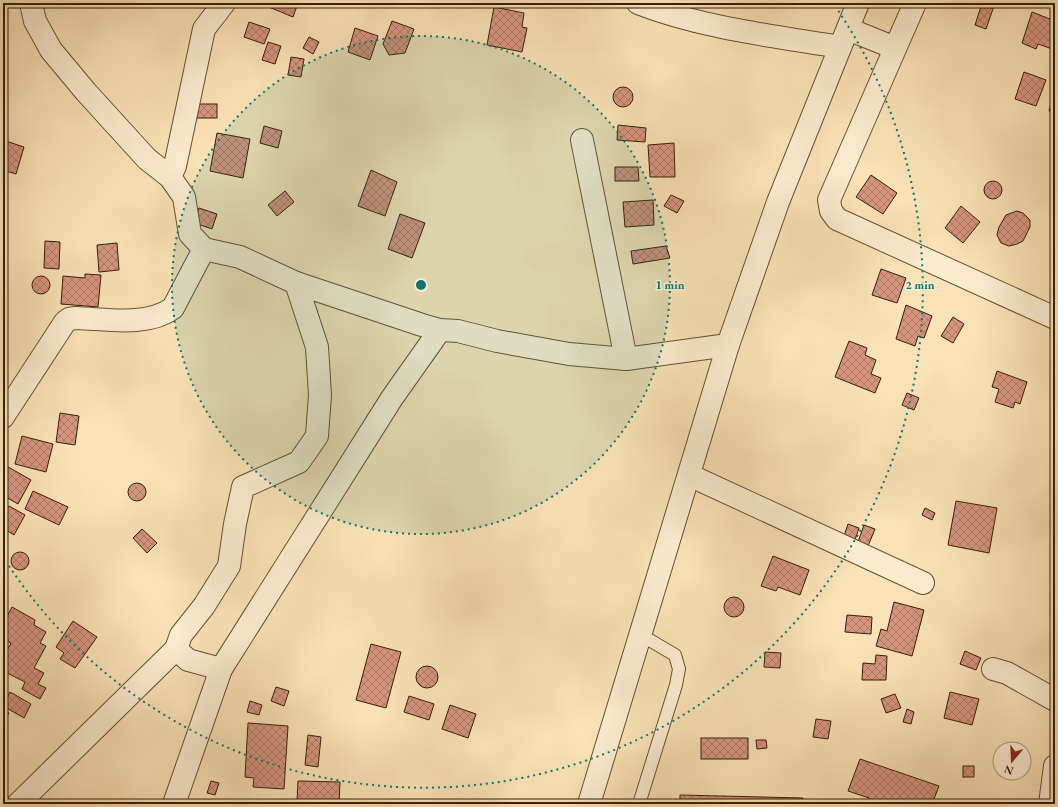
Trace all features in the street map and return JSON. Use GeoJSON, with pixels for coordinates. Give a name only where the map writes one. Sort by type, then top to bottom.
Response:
{"type":"FeatureCollection","features":[{"type":"Feature","properties":{"kind":"street"},"geometry":{"type":"LineString","coordinates":[[32,3],[35,21],[51,50],[86,92],[147,159],[170,177],[184,197],[190,234],[204,249],[240,257],[296,283],[422,325],[440,330],[458,331],[497,341],[569,354],[626,359],[728,345]]}},
{"type":"Feature","properties":{"kind":"street"},"geometry":{"type":"LineString","coordinates":[[170,177],[175,166],[204,29],[224,3]]}},
{"type":"Feature","properties":{"kind":"street"},"geometry":{"type":"LineString","coordinates":[[638,3],[660,12],[730,29],[844,38],[895,48]]}},
{"type":"Feature","properties":{"kind":"street"},"geometry":{"type":"LineString","coordinates":[[589,804],[728,345],[778,202],[858,3]]}},
{"type":"Feature","properties":{"kind":"street"},"geometry":{"type":"LineString","coordinates":[[916,3],[829,200],[831,211],[837,219],[1055,318]]}},
{"type":"Feature","properties":{"kind":"street"},"geometry":{"type":"LineString","coordinates":[[582,140],[626,359]]}},
{"type":"Feature","properties":{"kind":"street"},"geometry":{"type":"LineString","coordinates":[[3,417],[65,322],[69,319],[76,318],[142,320],[159,316],[167,312],[173,308],[204,249]]}},
{"type":"Feature","properties":{"kind":"street"},"geometry":{"type":"LineString","coordinates":[[18,804],[176,649],[181,635],[204,606],[229,566],[235,524],[243,487],[298,462],[317,436],[320,396],[318,347],[296,283]]}},
{"type":"Feature","properties":{"kind":"street"},"geometry":{"type":"LineString","coordinates":[[174,804],[221,669],[392,398],[440,330]]}},
{"type":"Feature","properties":{"kind":"street"},"geometry":{"type":"LineString","coordinates":[[689,475],[923,583]]}},
{"type":"Feature","properties":{"kind":"street"},"geometry":{"type":"LineString","coordinates":[[176,649],[188,660],[221,669]]}},
{"type":"Feature","properties":{"kind":"street"},"geometry":{"type":"LineString","coordinates":[[992,668],[1007,673],[1055,700]]}},
{"type":"Feature","properties":{"kind":"street"},"geometry":{"type":"LineString","coordinates":[[1050,804],[1055,766]]}},
{"type":"Feature","properties":{"kind":"lane"},"geometry":{"type":"LineString","coordinates":[[639,804],[676,685],[679,669],[675,655],[640,634]]}},
{"type":"Feature","properties":{"kind":"building"},"geometry":{"type":"Polygon","coordinates":[[[259,3],[298,3],[293,17],[259,3]]]}},
{"type":"Feature","properties":{"kind":"building"},"geometry":{"type":"Polygon","coordinates":[[[982,3],[995,3],[986,29],[975,25],[982,3]]]}},
{"type":"Feature","properties":{"kind":"building"},"geometry":{"type":"Polygon","coordinates":[[[494,7],[524,13],[522,27],[527,28],[522,52],[487,45],[494,7]]]}},
{"type":"Feature","properties":{"kind":"building"},"geometry":{"type":"Polygon","coordinates":[[[1032,12],[1055,21],[1055,50],[1038,44],[1036,49],[1022,43],[1032,12]]]}},
{"type":"Feature","properties":{"kind":"building"},"geometry":{"type":"Polygon","coordinates":[[[392,21],[414,29],[405,53],[389,55],[383,44],[392,21]]]}},
{"type":"Feature","properties":{"kind":"building"},"geometry":{"type":"Polygon","coordinates":[[[249,22],[270,29],[264,44],[244,37],[249,22]]]}},
{"type":"Feature","properties":{"kind":"building"},"geometry":{"type":"Polygon","coordinates":[[[355,28],[378,36],[370,60],[348,52],[355,28]]]}},
{"type":"Feature","properties":{"kind":"building"},"geometry":{"type":"Polygon","coordinates":[[[309,37],[319,42],[313,54],[303,48],[309,37]]]}},
{"type":"Feature","properties":{"kind":"building"},"geometry":{"type":"Polygon","coordinates":[[[268,42],[281,46],[275,64],[262,60],[268,42]]]}},
{"type":"Feature","properties":{"kind":"building"},"geometry":{"type":"Polygon","coordinates":[[[291,57],[304,59],[301,77],[288,75],[291,57]]]}},
{"type":"Feature","properties":{"kind":"building"},"geometry":{"type":"Polygon","coordinates":[[[1024,72],[1046,80],[1036,106],[1015,99],[1024,72]]]}},
{"type":"Feature","properties":{"kind":"building"},"geometry":{"type":"Polygon","coordinates":[[[623,87],[630,90],[633,97],[630,104],[623,107],[616,104],[613,97],[616,90],[623,87]]]}},
{"type":"Feature","properties":{"kind":"building"},"geometry":{"type":"Polygon","coordinates":[[[1054,91],[1055,92],[1055,113],[1049,111],[1054,91]]]}},
{"type":"Feature","properties":{"kind":"building"},"geometry":{"type":"Polygon","coordinates":[[[192,104],[217,104],[217,118],[192,118],[192,104]]]}},
{"type":"Feature","properties":{"kind":"building"},"geometry":{"type":"Polygon","coordinates":[[[618,125],[646,128],[645,142],[617,140],[618,125]]]}},
{"type":"Feature","properties":{"kind":"building"},"geometry":{"type":"Polygon","coordinates":[[[264,126],[282,131],[278,148],[260,143],[264,126]]]}},
{"type":"Feature","properties":{"kind":"building"},"geometry":{"type":"Polygon","coordinates":[[[217,133],[250,139],[243,178],[210,171],[217,133]]]}},
{"type":"Feature","properties":{"kind":"building"},"geometry":{"type":"Polygon","coordinates":[[[6,141],[24,147],[16,174],[3,170],[3,151],[6,141]]]}},
{"type":"Feature","properties":{"kind":"building"},"geometry":{"type":"Polygon","coordinates":[[[674,143],[675,177],[650,177],[648,145],[674,143]]]}},
{"type":"Feature","properties":{"kind":"building"},"geometry":{"type":"Polygon","coordinates":[[[615,167],[638,167],[639,181],[615,181],[615,167]]]}},
{"type":"Feature","properties":{"kind":"building"},"geometry":{"type":"Polygon","coordinates":[[[371,170],[397,182],[385,216],[358,206],[371,170]]]}},
{"type":"Feature","properties":{"kind":"building"},"geometry":{"type":"Polygon","coordinates":[[[871,175],[897,193],[883,214],[856,197],[871,175]]]}},
{"type":"Feature","properties":{"kind":"building"},"geometry":{"type":"Polygon","coordinates":[[[993,181],[999,184],[1002,190],[999,196],[993,199],[987,196],[984,190],[987,184],[993,181]]]}},
{"type":"Feature","properties":{"kind":"building"},"geometry":{"type":"Polygon","coordinates":[[[285,191],[294,202],[277,216],[268,205],[285,191]]]}},
{"type":"Feature","properties":{"kind":"building"},"geometry":{"type":"Polygon","coordinates":[[[671,195],[684,201],[677,213],[664,206],[671,195]]]}},
{"type":"Feature","properties":{"kind":"building"},"geometry":{"type":"Polygon","coordinates":[[[653,200],[654,225],[625,227],[623,202],[653,200]]]}},
{"type":"Feature","properties":{"kind":"building"},"geometry":{"type":"Polygon","coordinates":[[[961,206],[980,222],[963,243],[945,228],[961,206]]]}},
{"type":"Feature","properties":{"kind":"building"},"geometry":{"type":"Polygon","coordinates":[[[199,208],[217,214],[212,229],[195,223],[199,208]]]}},
{"type":"Feature","properties":{"kind":"building"},"geometry":{"type":"Polygon","coordinates":[[[1017,211],[1023,213],[1030,220],[1030,227],[1023,241],[1009,246],[1001,243],[997,235],[999,227],[1006,215],[1017,211]]]}},
{"type":"Feature","properties":{"kind":"building"},"geometry":{"type":"Polygon","coordinates":[[[400,214],[425,223],[412,258],[388,249],[400,214]]]}},
{"type":"Feature","properties":{"kind":"building"},"geometry":{"type":"Polygon","coordinates":[[[45,241],[60,242],[59,269],[44,268],[45,241]]]}},
{"type":"Feature","properties":{"kind":"building"},"geometry":{"type":"Polygon","coordinates":[[[117,243],[119,270],[99,272],[97,245],[117,243]]]}},
{"type":"Feature","properties":{"kind":"building"},"geometry":{"type":"Polygon","coordinates":[[[666,246],[670,258],[633,264],[631,251],[666,246]]]}},
{"type":"Feature","properties":{"kind":"building"},"geometry":{"type":"Polygon","coordinates":[[[881,269],[906,278],[897,303],[872,295],[881,269]]]}},
{"type":"Feature","properties":{"kind":"building"},"geometry":{"type":"Polygon","coordinates":[[[85,274],[101,275],[98,307],[61,304],[63,276],[85,278],[85,274]]]}},
{"type":"Feature","properties":{"kind":"building"},"geometry":{"type":"Polygon","coordinates":[[[41,276],[47,279],[50,285],[47,291],[41,294],[35,291],[32,285],[35,279],[41,276]]]}},
{"type":"Feature","properties":{"kind":"building"},"geometry":{"type":"Polygon","coordinates":[[[906,305],[932,316],[924,338],[918,336],[915,346],[896,339],[906,305]]]}},
{"type":"Feature","properties":{"kind":"building"},"geometry":{"type":"Polygon","coordinates":[[[953,317],[964,324],[953,343],[941,336],[953,317]]]}},
{"type":"Feature","properties":{"kind":"building"},"geometry":{"type":"Polygon","coordinates":[[[849,341],[867,348],[865,355],[876,360],[871,374],[881,378],[875,393],[835,377],[849,341]]]}},
{"type":"Feature","properties":{"kind":"building"},"geometry":{"type":"Polygon","coordinates":[[[997,371],[1027,382],[1020,404],[1015,402],[1013,408],[995,402],[999,389],[992,387],[997,371]]]}},
{"type":"Feature","properties":{"kind":"building"},"geometry":{"type":"Polygon","coordinates":[[[907,393],[919,398],[914,410],[902,405],[907,393]]]}},
{"type":"Feature","properties":{"kind":"building"},"geometry":{"type":"Polygon","coordinates":[[[60,413],[79,416],[75,445],[56,442],[60,413]]]}},
{"type":"Feature","properties":{"kind":"building"},"geometry":{"type":"Polygon","coordinates":[[[22,436],[53,444],[46,472],[15,464],[22,436]]]}},
{"type":"Feature","properties":{"kind":"building"},"geometry":{"type":"Polygon","coordinates":[[[3,464],[31,480],[18,504],[4,496],[3,499],[3,464]]]}},
{"type":"Feature","properties":{"kind":"building"},"geometry":{"type":"Polygon","coordinates":[[[137,483],[143,486],[146,492],[143,498],[137,501],[131,498],[128,492],[131,486],[137,483]]]}},
{"type":"Feature","properties":{"kind":"building"},"geometry":{"type":"Polygon","coordinates":[[[33,491],[68,507],[59,525],[25,509],[33,491]]]}},
{"type":"Feature","properties":{"kind":"building"},"geometry":{"type":"Polygon","coordinates":[[[956,501],[997,508],[989,553],[948,545],[956,501]]]}},
{"type":"Feature","properties":{"kind":"building"},"geometry":{"type":"Polygon","coordinates":[[[9,506],[25,515],[14,535],[3,528],[3,516],[9,506]]]}},
{"type":"Feature","properties":{"kind":"building"},"geometry":{"type":"Polygon","coordinates":[[[925,508],[935,513],[932,520],[922,515],[925,508]]]}},
{"type":"Feature","properties":{"kind":"building"},"geometry":{"type":"Polygon","coordinates":[[[848,524],[859,528],[854,543],[843,539],[848,524]]]}},
{"type":"Feature","properties":{"kind":"building"},"geometry":{"type":"Polygon","coordinates":[[[864,525],[875,529],[868,546],[858,542],[864,525]]]}},
{"type":"Feature","properties":{"kind":"building"},"geometry":{"type":"Polygon","coordinates":[[[142,529],[157,543],[147,553],[133,538],[142,529]]]}},
{"type":"Feature","properties":{"kind":"building"},"geometry":{"type":"Polygon","coordinates":[[[20,552],[26,555],[29,561],[26,567],[20,570],[14,567],[11,561],[14,555],[20,552]]]}},
{"type":"Feature","properties":{"kind":"building"},"geometry":{"type":"Polygon","coordinates":[[[773,556],[809,570],[800,595],[778,587],[776,591],[761,586],[773,556]]]}},
{"type":"Feature","properties":{"kind":"building"},"geometry":{"type":"Polygon","coordinates":[[[730,597],[738,597],[744,603],[744,611],[738,617],[730,617],[724,611],[724,603],[730,597]]]}},
{"type":"Feature","properties":{"kind":"building"},"geometry":{"type":"Polygon","coordinates":[[[894,602],[924,610],[912,656],[876,646],[881,629],[887,631],[894,602]]]}},
{"type":"Feature","properties":{"kind":"building"},"geometry":{"type":"Polygon","coordinates":[[[12,607],[35,620],[34,625],[46,632],[40,643],[46,646],[34,668],[44,673],[38,684],[46,688],[40,699],[22,689],[25,682],[3,671],[3,652],[5,654],[11,643],[3,639],[3,624],[12,607]]]}},
{"type":"Feature","properties":{"kind":"building"},"geometry":{"type":"Polygon","coordinates":[[[847,615],[872,617],[871,634],[845,632],[847,615]]]}},
{"type":"Feature","properties":{"kind":"building"},"geometry":{"type":"Polygon","coordinates":[[[73,621],[97,637],[75,668],[60,659],[64,653],[56,647],[73,621]]]}},
{"type":"Feature","properties":{"kind":"building"},"geometry":{"type":"Polygon","coordinates":[[[371,644],[401,652],[386,708],[356,700],[371,644]]]}},
{"type":"Feature","properties":{"kind":"building"},"geometry":{"type":"Polygon","coordinates":[[[965,651],[981,658],[976,670],[960,664],[965,651]]]}},
{"type":"Feature","properties":{"kind":"building"},"geometry":{"type":"Polygon","coordinates":[[[765,652],[781,653],[780,668],[764,667],[765,652]]]}},
{"type":"Feature","properties":{"kind":"building"},"geometry":{"type":"Polygon","coordinates":[[[876,655],[887,656],[886,680],[862,680],[863,663],[875,664],[876,655]]]}},
{"type":"Feature","properties":{"kind":"building"},"geometry":{"type":"Polygon","coordinates":[[[427,666],[435,669],[438,677],[435,685],[427,688],[419,685],[416,677],[419,669],[427,666]]]}},
{"type":"Feature","properties":{"kind":"building"},"geometry":{"type":"Polygon","coordinates":[[[276,687],[289,691],[284,706],[271,701],[276,687]]]}},
{"type":"Feature","properties":{"kind":"building"},"geometry":{"type":"Polygon","coordinates":[[[10,692],[31,704],[24,718],[3,706],[10,692]]]}},
{"type":"Feature","properties":{"kind":"building"},"geometry":{"type":"Polygon","coordinates":[[[950,692],[979,699],[972,725],[944,718],[950,692]]]}},
{"type":"Feature","properties":{"kind":"building"},"geometry":{"type":"Polygon","coordinates":[[[895,694],[901,708],[886,713],[881,699],[895,694]]]}},
{"type":"Feature","properties":{"kind":"building"},"geometry":{"type":"Polygon","coordinates":[[[409,696],[434,704],[429,720],[404,712],[409,696]]]}},
{"type":"Feature","properties":{"kind":"building"},"geometry":{"type":"Polygon","coordinates":[[[250,701],[262,705],[259,715],[247,712],[250,701]]]}},
{"type":"Feature","properties":{"kind":"building"},"geometry":{"type":"Polygon","coordinates":[[[450,705],[476,714],[468,738],[442,729],[450,705]]]}},
{"type":"Feature","properties":{"kind":"building"},"geometry":{"type":"Polygon","coordinates":[[[3,709],[9,713],[3,723],[3,709]]]}},
{"type":"Feature","properties":{"kind":"building"},"geometry":{"type":"Polygon","coordinates":[[[907,709],[914,712],[911,724],[903,722],[907,709]]]}},
{"type":"Feature","properties":{"kind":"building"},"geometry":{"type":"Polygon","coordinates":[[[816,719],[831,721],[828,739],[813,737],[816,719]]]}},
{"type":"Feature","properties":{"kind":"building"},"geometry":{"type":"Polygon","coordinates":[[[248,723],[288,726],[284,789],[253,787],[254,778],[245,777],[248,723]]]}},
{"type":"Feature","properties":{"kind":"building"},"geometry":{"type":"Polygon","coordinates":[[[308,735],[321,737],[318,767],[305,765],[308,735]]]}},
{"type":"Feature","properties":{"kind":"building"},"geometry":{"type":"Polygon","coordinates":[[[701,738],[748,738],[748,759],[701,759],[701,738]]]}},
{"type":"Feature","properties":{"kind":"building"},"geometry":{"type":"Polygon","coordinates":[[[756,740],[766,740],[767,748],[757,749],[756,740]]]}},
{"type":"Feature","properties":{"kind":"building"},"geometry":{"type":"Polygon","coordinates":[[[860,759],[939,786],[932,804],[866,804],[869,798],[848,791],[860,759]]]}},
{"type":"Feature","properties":{"kind":"building"},"geometry":{"type":"Polygon","coordinates":[[[963,766],[974,766],[974,777],[963,777],[963,766]]]}},
{"type":"Feature","properties":{"kind":"building"},"geometry":{"type":"Polygon","coordinates":[[[211,781],[219,783],[215,795],[207,793],[211,781]]]}},
{"type":"Feature","properties":{"kind":"building"},"geometry":{"type":"Polygon","coordinates":[[[298,781],[340,782],[339,804],[308,804],[308,801],[297,801],[298,781]]]}},
{"type":"Feature","properties":{"kind":"building"},"geometry":{"type":"Polygon","coordinates":[[[680,795],[803,798],[803,804],[680,804],[680,795]]]}}]}
